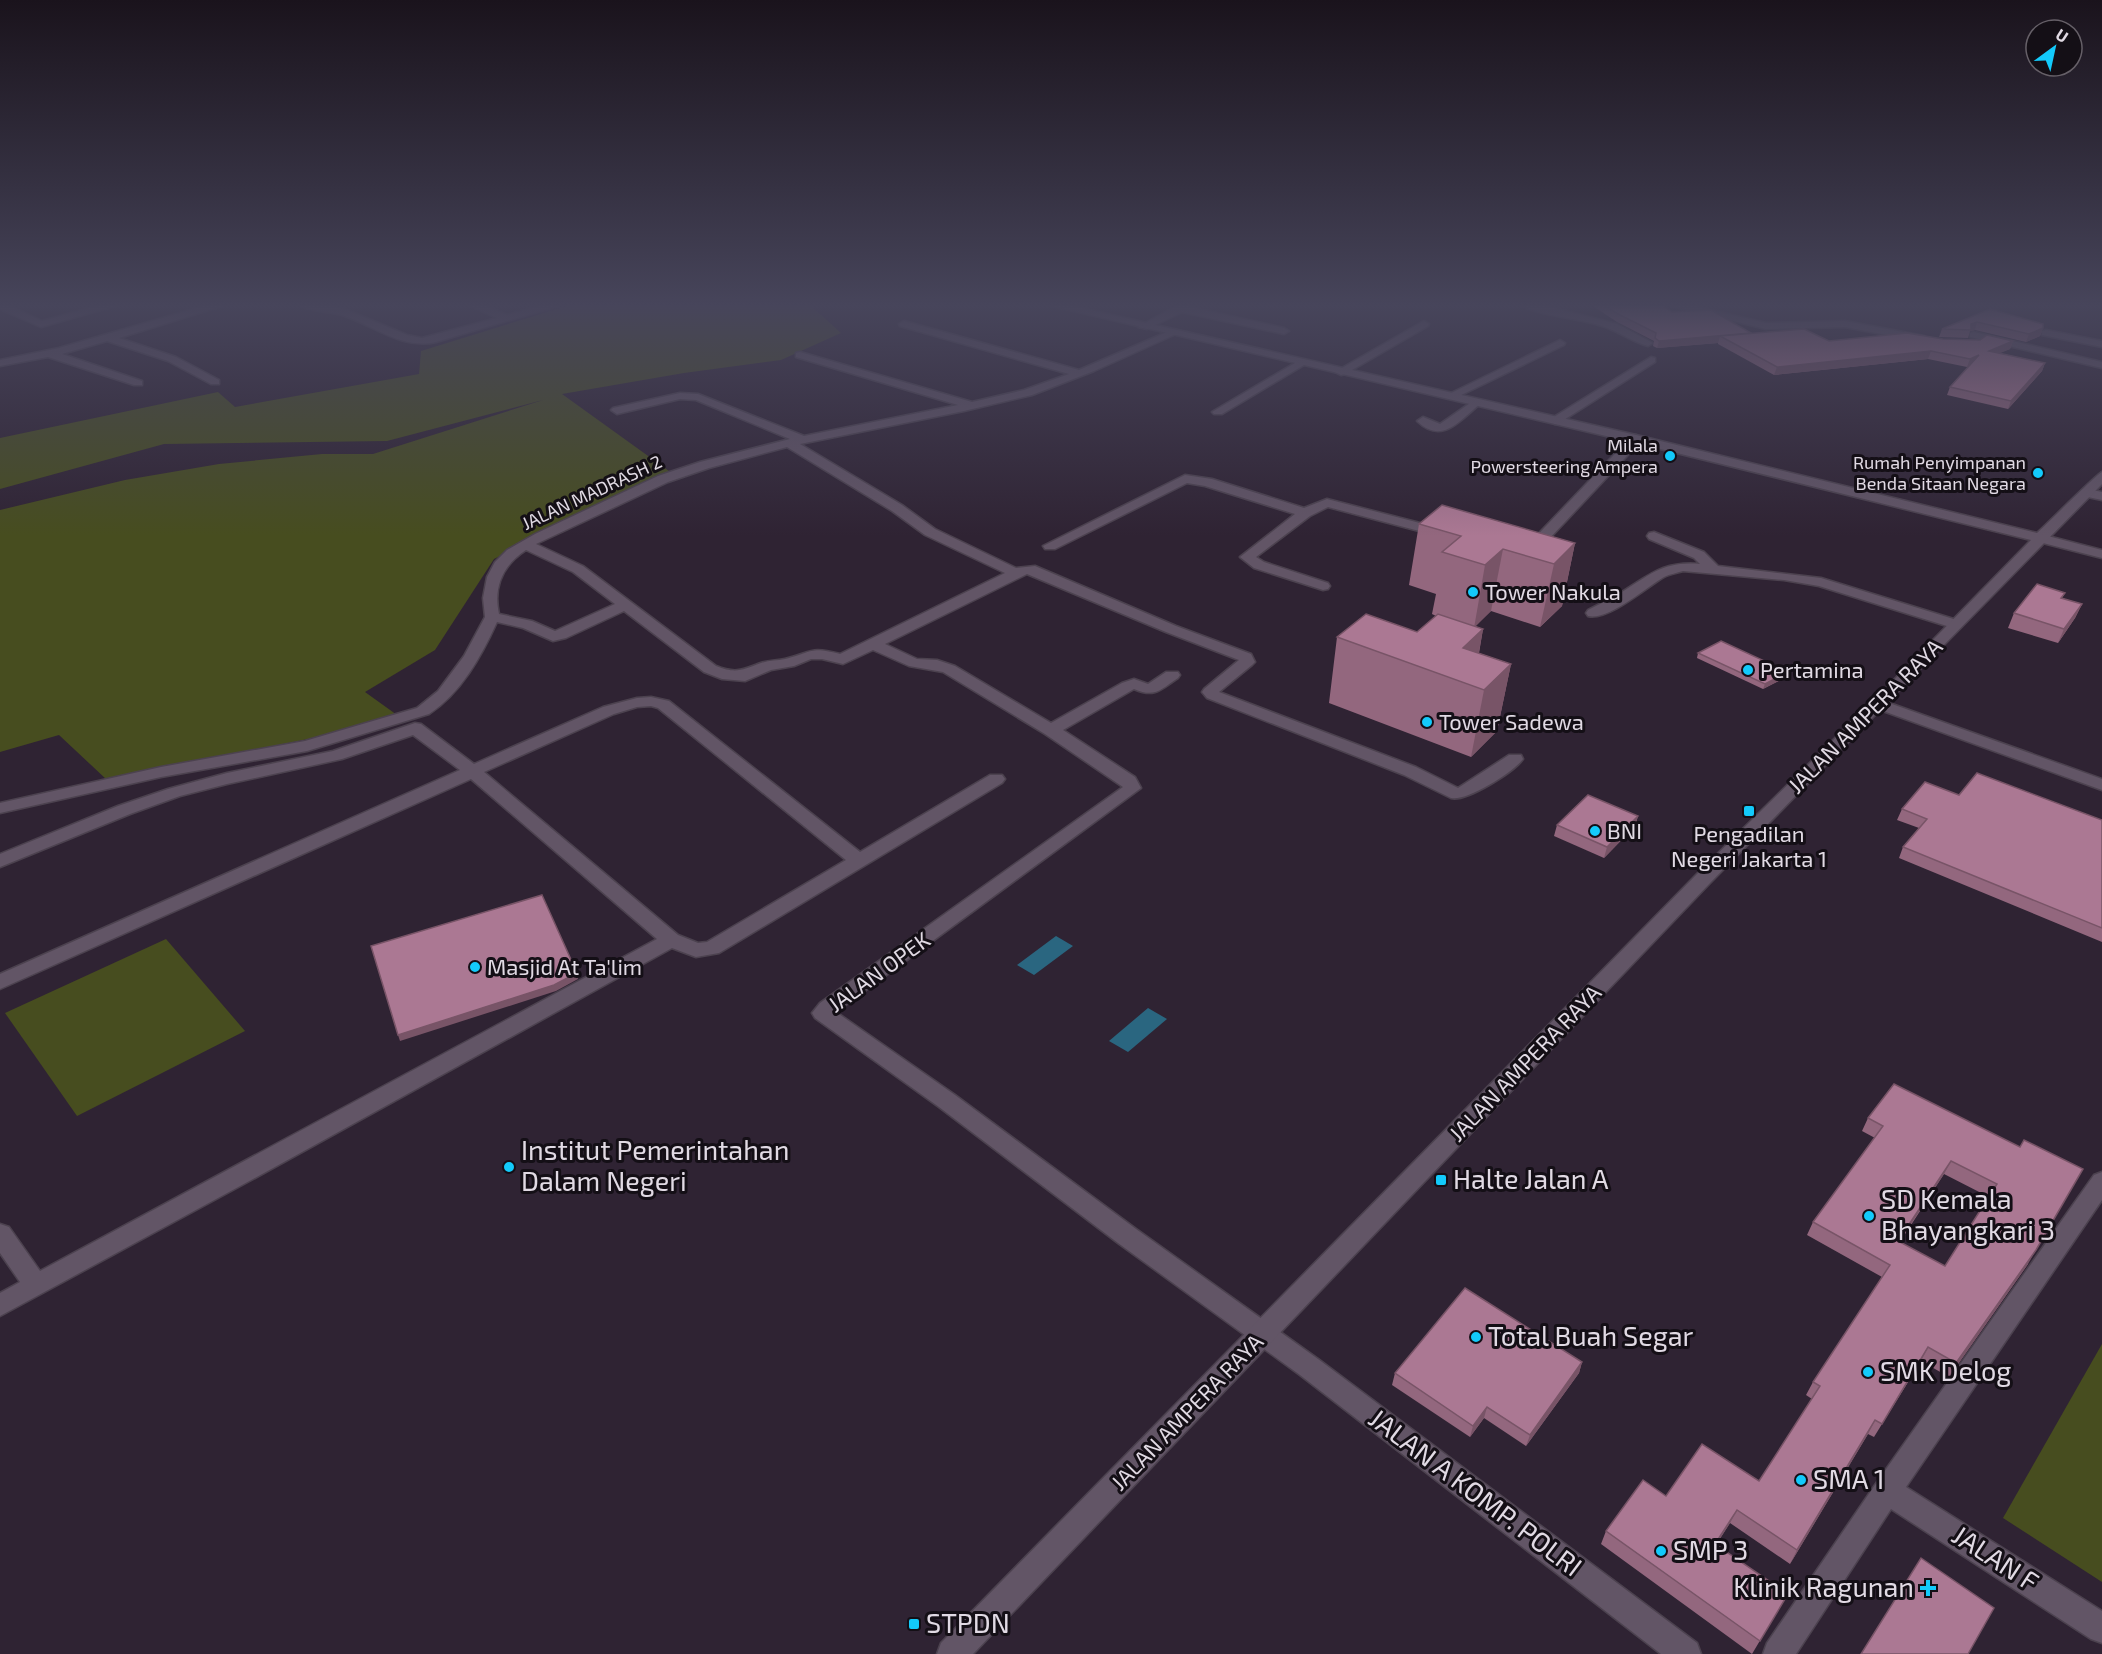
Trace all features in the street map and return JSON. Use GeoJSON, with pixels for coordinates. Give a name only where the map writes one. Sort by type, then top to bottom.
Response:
{"type":"FeatureCollection","features":[{"type":"Feature","properties":{"kind":"street"},"geometry":{"type":"LineString","coordinates":[[132,381],[138,383]]}},
{"type":"Feature","properties":{"kind":"street"},"geometry":{"type":"LineString","coordinates":[[888,381],[971,406]]}},
{"type":"Feature","properties":{"kind":"street","name":"JALAN MADRASH 2"},"geometry":{"type":"LineString","coordinates":[[492,617],[490,600],[500,565],[526,545],[664,479],[789,443],[971,406],[1030,391],[1057,381]]}},
{"type":"Feature","properties":{"kind":"street"},"geometry":{"type":"LineString","coordinates":[[1218,412],[1270,381]]}},
{"type":"Feature","properties":{"kind":"street"},"geometry":{"type":"LineString","coordinates":[[1383,381],[1636,439],[2102,554]]}},
{"type":"Feature","properties":{"kind":"street"},"geometry":{"type":"LineString","coordinates":[[1451,396],[1481,381]]}},
{"type":"Feature","properties":{"kind":"street"},"geometry":{"type":"LineString","coordinates":[[1555,420],[1617,381]]}},
{"type":"Feature","properties":{"kind":"street"},"geometry":{"type":"LineString","coordinates":[[616,410],[673,397],[698,397],[804,440]]}},
{"type":"Feature","properties":{"kind":"street"},"geometry":{"type":"LineString","coordinates":[[1423,422],[1444,431],[1476,402]]}},
{"type":"Feature","properties":{"kind":"street"},"geometry":{"type":"LineString","coordinates":[[1515,554],[1530,551],[1636,439]]}},
{"type":"Feature","properties":{"kind":"street"},"geometry":{"type":"LineString","coordinates":[[789,443],[897,508],[930,532],[1017,573]]}},
{"type":"Feature","properties":{"kind":"street","name":"JALAN AMPERA RAYA"},"geometry":{"type":"LineString","coordinates":[[952,1654],[1695,887],[2040,538],[2088,493],[2102,476]]}},
{"type":"Feature","properties":{"kind":"street"},"geometry":{"type":"LineString","coordinates":[[1050,546],[1185,479],[1207,482],[1305,513]]}},
{"type":"Feature","properties":{"kind":"street"},"geometry":{"type":"LineString","coordinates":[[2088,493],[2102,496]]}},
{"type":"Feature","properties":{"kind":"street"},"geometry":{"type":"LineString","coordinates":[[1323,586],[1259,565],[1247,557],[1305,513],[1322,503],[1335,503],[1452,536]]}},
{"type":"Feature","properties":{"kind":"street"},"geometry":{"type":"LineString","coordinates":[[1654,536],[1699,555],[1715,571]]}},
{"type":"Feature","properties":{"kind":"street"},"geometry":{"type":"LineString","coordinates":[[526,545],[568,564],[710,669],[734,676],[745,676],[767,666],[789,663],[808,655],[824,654],[841,660],[1025,569],[1033,570],[1171,629],[1245,656],[1247,662],[1214,688],[1210,694],[1410,771],[1457,794],[1515,759]]}},
{"type":"Feature","properties":{"kind":"street"},"geometry":{"type":"LineString","coordinates":[[1593,613],[1625,597],[1667,569],[1683,567],[1810,580],[1956,623]]}},
{"type":"Feature","properties":{"kind":"street"},"geometry":{"type":"LineString","coordinates":[[0,808],[160,772],[307,746],[423,711],[431,707],[448,690],[477,646],[492,617],[527,624],[553,636],[561,635],[625,605]]}},
{"type":"Feature","properties":{"kind":"street","name":"JALAN OPEK"},"geometry":{"type":"LineString","coordinates":[[872,644],[914,663],[939,665],[1051,730],[1129,781],[1132,788],[822,1012],[947,1101],[1262,1334]]}},
{"type":"Feature","properties":{"kind":"street"},"geometry":{"type":"LineString","coordinates":[[1051,730],[1128,686],[1134,684],[1149,690],[1172,675]]}},
{"type":"Feature","properties":{"kind":"street"},"geometry":{"type":"LineString","coordinates":[[0,982],[472,771],[627,705],[656,702],[667,707],[858,860]]}},
{"type":"Feature","properties":{"kind":"street"},"geometry":{"type":"LineString","coordinates":[[1878,704],[2102,785]]}},
{"type":"Feature","properties":{"kind":"street"},"geometry":{"type":"LineString","coordinates":[[0,861],[163,795],[373,745],[415,728],[472,771],[671,940],[691,948],[708,950],[996,779]]}},
{"type":"Feature","properties":{"kind":"street"},"geometry":{"type":"LineString","coordinates":[[0,1305],[254,1169],[671,940]]}},
{"type":"Feature","properties":{"kind":"street"},"geometry":{"type":"LineString","coordinates":[[1778,1654],[1887,1491],[2102,1181]]}},
{"type":"Feature","properties":{"kind":"street"},"geometry":{"type":"LineString","coordinates":[[0,1234],[36,1285]]}},
{"type":"Feature","properties":{"kind":"street","name":"JALAN A KOMP. POLRI"},"geometry":{"type":"LineString","coordinates":[[1262,1334],[1309,1366],[1686,1654]]}},
{"type":"Feature","properties":{"kind":"street","name":"JALAN F"},"geometry":{"type":"LineString","coordinates":[[1887,1491],[2102,1628]]}},
{"type":"Feature","properties":{"kind":"green space"},"geometry":{"type":"Polygon","coordinates":[[[379,381],[636,381],[562,394],[669,471],[494,559],[435,650],[365,692],[404,720],[106,779],[59,735],[0,752],[0,510],[125,480],[219,464],[322,454],[373,454],[543,400],[387,441],[164,444],[0,489],[0,438],[218,392],[235,407],[379,381]]]}},
{"type":"Feature","properties":{"kind":"green space"},"geometry":{"type":"Polygon","coordinates":[[[166,939],[245,1031],[77,1116],[5,1013],[166,939]]]}},
{"type":"Feature","properties":{"kind":"green space"},"geometry":{"type":"Polygon","coordinates":[[[2102,1344],[2102,1582],[2003,1518],[2102,1344]]]}},
{"type":"Feature","properties":{"kind":"water"},"geometry":{"type":"Polygon","coordinates":[[[1056,936],[1073,946],[1034,975],[1017,965],[1056,936]]]}},
{"type":"Feature","properties":{"kind":"water"},"geometry":{"type":"Polygon","coordinates":[[[1148,1008],[1167,1019],[1128,1052],[1109,1041],[1148,1008]]]}},
{"type":"Feature","properties":{"kind":"building"},"geometry":{"type":"Polygon","coordinates":[[[1955,381],[2029,381],[2011,401],[1950,387],[1955,381]]]}},
{"type":"Feature","properties":{"kind":"building"},"geometry":{"type":"Polygon","coordinates":[[[1442,505],[1575,543],[1554,564],[1503,549],[1485,565],[1442,552],[1461,536],[1419,524],[1442,505]]]}},
{"type":"Feature","properties":{"kind":"building"},"geometry":{"type":"Polygon","coordinates":[[[2037,584],[2065,593],[2061,598],[2082,604],[2064,629],[2014,613],[2037,584]]]}},
{"type":"Feature","properties":{"kind":"building"},"geometry":{"type":"Polygon","coordinates":[[[1366,614],[1417,632],[1438,614],[1483,629],[1463,648],[1511,664],[1484,690],[1337,637],[1366,614]]]}},
{"type":"Feature","properties":{"kind":"building","name":"Pertamina"},"geometry":{"type":"Polygon","coordinates":[[[1721,641],[1788,672],[1765,684],[1698,653],[1721,641]]]}},
{"type":"Feature","properties":{"kind":"building"},"geometry":{"type":"Polygon","coordinates":[[[1977,773],[2102,820],[2102,928],[1903,847],[1927,819],[1902,809],[1925,782],[1959,795],[1977,773]]]}},
{"type":"Feature","properties":{"kind":"building","name":"BNI"},"geometry":{"type":"Polygon","coordinates":[[[1588,795],[1638,816],[1607,847],[1557,825],[1588,795]]]}},
{"type":"Feature","properties":{"kind":"building","name":"Masjid At Ta'lim"},"geometry":{"type":"Polygon","coordinates":[[[542,895],[577,973],[554,985],[398,1035],[371,946],[542,895]]]}},
{"type":"Feature","properties":{"kind":"building"},"geometry":{"type":"Polygon","coordinates":[[[1894,1084],[2020,1147],[2024,1140],[2083,1169],[2036,1250],[1956,1363],[1928,1347],[1882,1424],[1875,1420],[1797,1550],[1737,1510],[1715,1544],[1788,1594],[1760,1641],[1606,1531],[1643,1480],[1666,1496],[1702,1444],[1759,1481],[1820,1386],[1813,1382],[1890,1265],[1813,1222],[1883,1126],[1868,1118],[1894,1084]],[[1951,1161],[1898,1241],[1945,1266],[1997,1184],[1951,1161]]]}},
{"type":"Feature","properties":{"kind":"building","name":"Total Buah Segar"},"geometry":{"type":"Polygon","coordinates":[[[1465,1288],[1582,1362],[1530,1435],[1487,1407],[1473,1426],[1395,1373],[1465,1288]]]}},
{"type":"Feature","properties":{"kind":"building","name":"Klinik Ragunan"},"geometry":{"type":"Polygon","coordinates":[[[1921,1558],[1994,1608],[1968,1654],[1861,1654],[1921,1558]]]}},
{"type":"Feature","properties":{"kind":"place","name":"Milala Powersteering Ampera"},"geometry":{"type":"Point","coordinates":[1670,456]}},
{"type":"Feature","properties":{"kind":"place","name":"Rumah Penyimpanan Benda Sitaan Negara"},"geometry":{"type":"Point","coordinates":[2038,473]}},
{"type":"Feature","properties":{"kind":"place","name":"Tower Nakula"},"geometry":{"type":"Point","coordinates":[1473,592]}},
{"type":"Feature","properties":{"kind":"place","name":"Pertamina"},"geometry":{"type":"Point","coordinates":[1748,670]}},
{"type":"Feature","properties":{"kind":"place","name":"Tower Sadewa"},"geometry":{"type":"Point","coordinates":[1427,722]}},
{"type":"Feature","properties":{"kind":"place","name":"Pengadilan Negeri Jakarta 1"},"geometry":{"type":"Point","coordinates":[1749,811]}},
{"type":"Feature","properties":{"kind":"place","name":"BNI"},"geometry":{"type":"Point","coordinates":[1595,831]}},
{"type":"Feature","properties":{"kind":"place","name":"Masjid At Ta'lim"},"geometry":{"type":"Point","coordinates":[475,967]}},
{"type":"Feature","properties":{"kind":"place","name":"Institut Pemerintahan Dalam Negeri"},"geometry":{"type":"Point","coordinates":[509,1167]}},
{"type":"Feature","properties":{"kind":"place","name":"Halte Jalan A"},"geometry":{"type":"Point","coordinates":[1441,1180]}},
{"type":"Feature","properties":{"kind":"place","name":"SD Kemala Bhayangkari 3"},"geometry":{"type":"Point","coordinates":[1869,1216]}},
{"type":"Feature","properties":{"kind":"place","name":"Total Buah Segar"},"geometry":{"type":"Point","coordinates":[1476,1337]}},
{"type":"Feature","properties":{"kind":"place","name":"SMK Delog"},"geometry":{"type":"Point","coordinates":[1868,1372]}},
{"type":"Feature","properties":{"kind":"place","name":"SMA 1"},"geometry":{"type":"Point","coordinates":[1801,1480]}},
{"type":"Feature","properties":{"kind":"place","name":"SMP 3"},"geometry":{"type":"Point","coordinates":[1661,1551]}},
{"type":"Feature","properties":{"kind":"place","name":"Klinik Ragunan"},"geometry":{"type":"Point","coordinates":[1928,1588]}},
{"type":"Feature","properties":{"kind":"place","name":"STPDN"},"geometry":{"type":"Point","coordinates":[914,1624]}}]}
